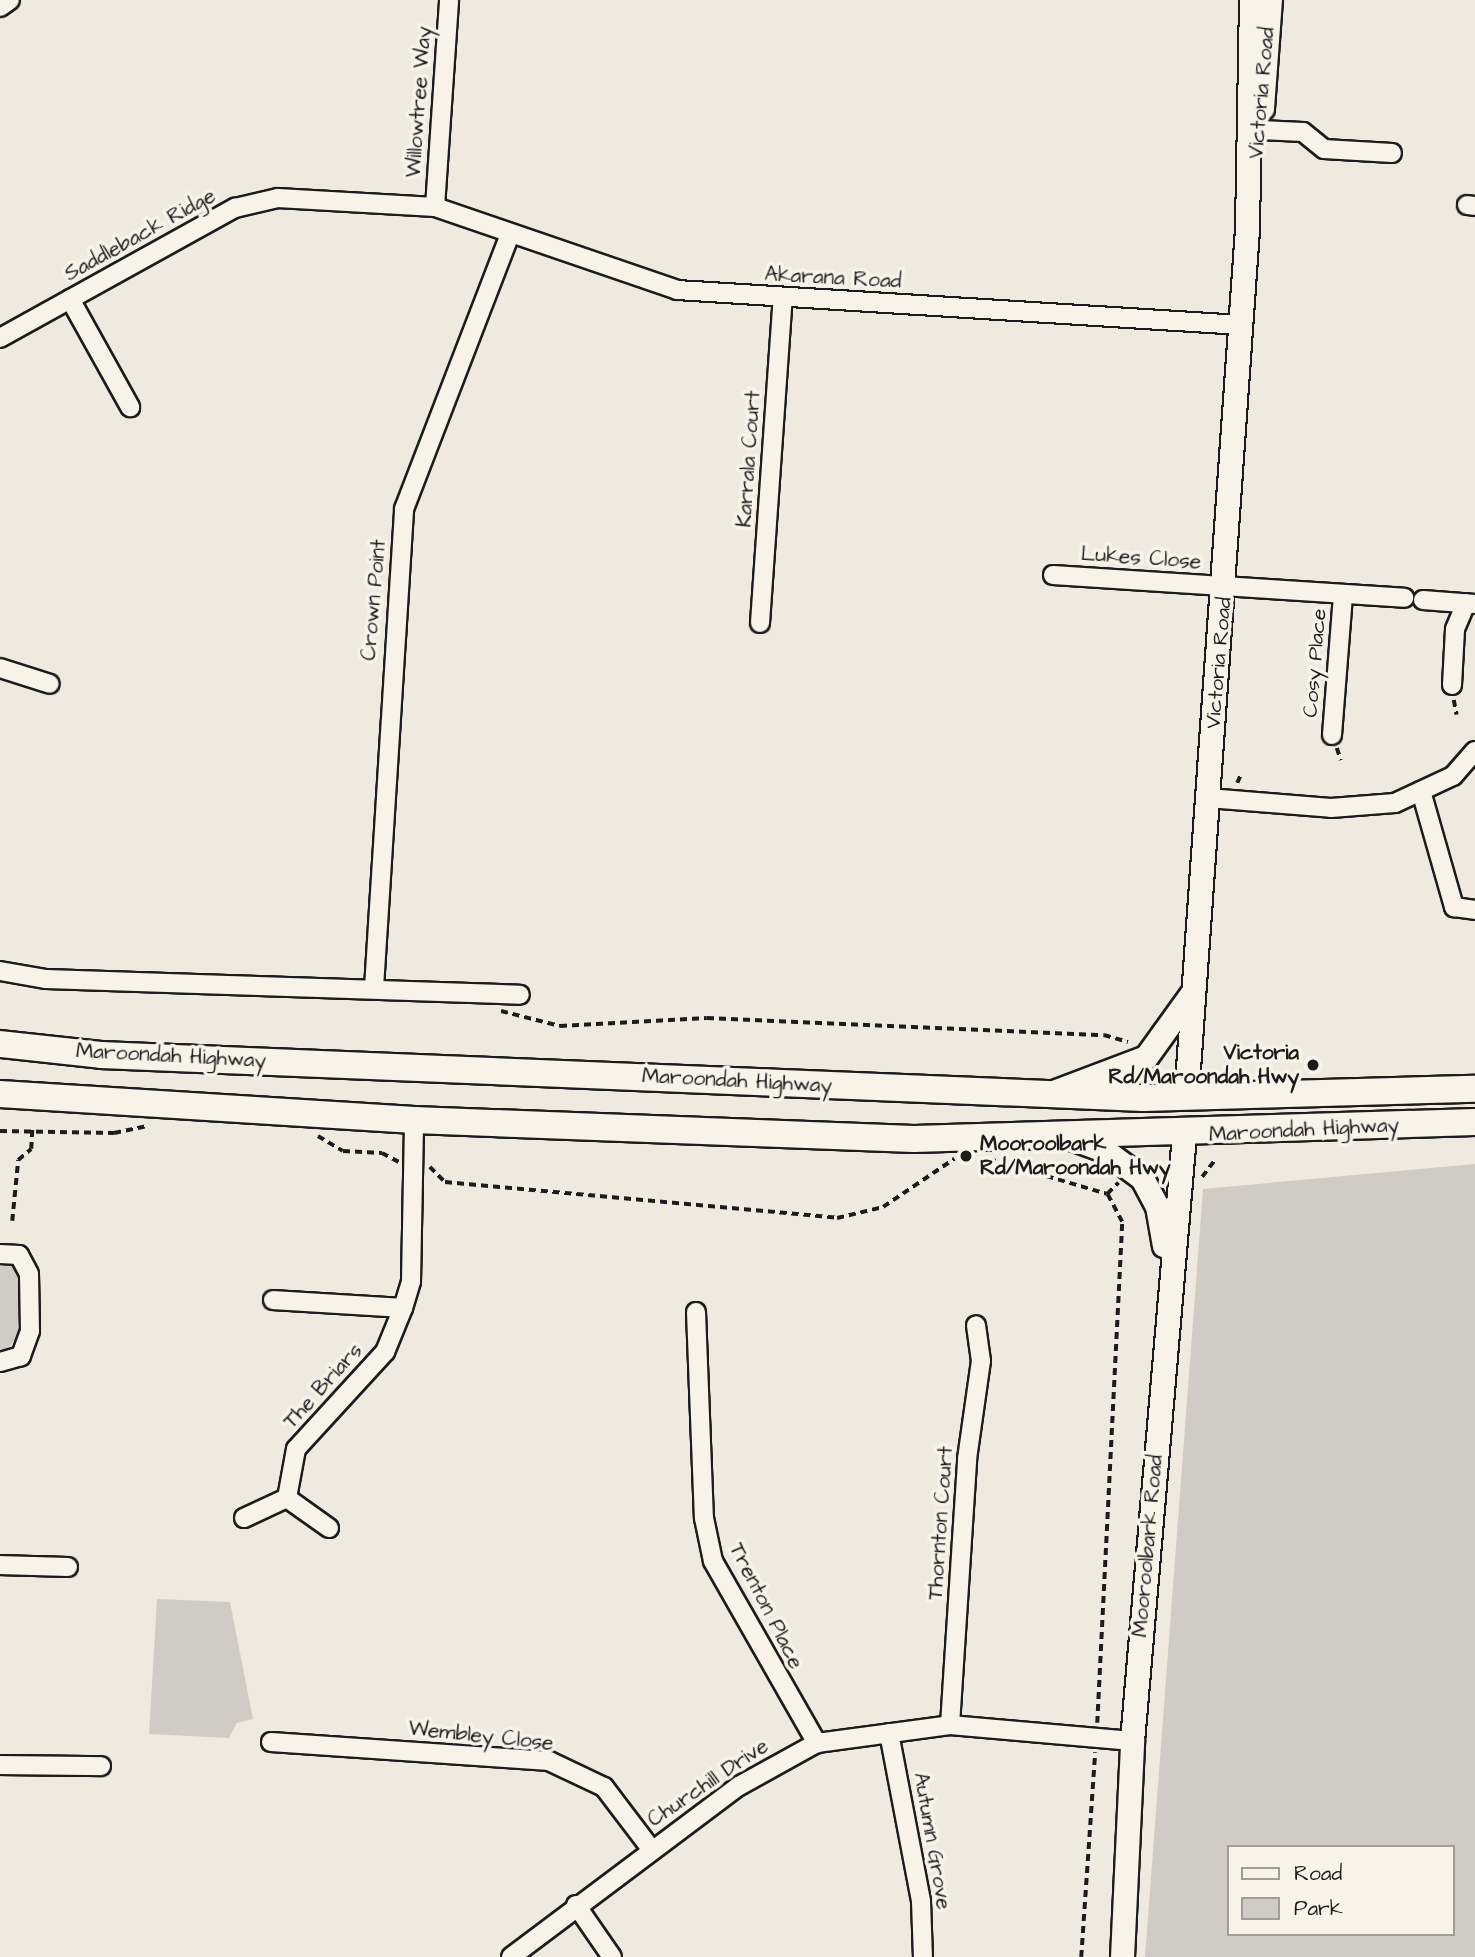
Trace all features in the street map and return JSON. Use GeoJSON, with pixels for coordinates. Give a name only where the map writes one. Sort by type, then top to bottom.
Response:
{"type":"FeatureCollection","features":[{"type":"Feature","properties":{"kind":"highway","name":"Maroondah Highway"},"geometry":{"type":"LineString","coordinates":[[0,1044],[102,1055],[1048,1094],[1186,1097],[1475,1089]]}},
{"type":"Feature","properties":{"kind":"highway","name":"Maroondah Highway"},"geometry":{"type":"LineString","coordinates":[[0,1094],[414,1120],[914,1139],[1184,1135],[1475,1122]]}},
{"type":"Feature","properties":{"kind":"highway"},"geometry":{"type":"LineString","coordinates":[[1184,1135],[1186,1097]]}},
{"type":"Feature","properties":{"kind":"main road","name":"Victoria Road"},"geometry":{"type":"LineString","coordinates":[[1186,1097],[1226,586],[1247,228],[1251,0]]}},
{"type":"Feature","properties":{"kind":"main road","name":"Victoria Road"},"geometry":{"type":"LineString","coordinates":[[1247,228],[1260,130],[1270,0]]}},
{"type":"Feature","properties":{"kind":"main road"},"geometry":{"type":"LineString","coordinates":[[1048,1094],[1146,1057],[1195,988]]}},
{"type":"Feature","properties":{"kind":"main road","name":"Mooroolbark Road"},"geometry":{"type":"LineString","coordinates":[[1122,1957],[1132,1741],[1168,1273],[1184,1135]]}},
{"type":"Feature","properties":{"kind":"main road"},"geometry":{"type":"LineString","coordinates":[[1067,1137],[1133,1170],[1157,1206],[1168,1273]]}},
{"type":"Feature","properties":{"kind":"street"},"geometry":{"type":"LineString","coordinates":[[0,7],[10,0]]}},
{"type":"Feature","properties":{"kind":"street","name":"Willowtree Way"},"geometry":{"type":"LineString","coordinates":[[435,207],[449,0]]}},
{"type":"Feature","properties":{"kind":"street"},"geometry":{"type":"LineString","coordinates":[[1260,130],[1303,132],[1324,149],[1392,152]]}},
{"type":"Feature","properties":{"kind":"street","name":"Saddleback Ridge"},"geometry":{"type":"LineString","coordinates":[[0,338],[235,208],[278,198],[435,207]]}},
{"type":"Feature","properties":{"kind":"street","name":"Akarana Road"},"geometry":{"type":"LineString","coordinates":[[435,207],[652,285],[783,298],[1241,325]]}},
{"type":"Feature","properties":{"kind":"street","name":"Crown Point"},"geometry":{"type":"LineString","coordinates":[[374,988],[404,509],[510,235]]}},
{"type":"Feature","properties":{"kind":"street","name":"Karrala Court"},"geometry":{"type":"LineString","coordinates":[[760,623],[783,298]]}},
{"type":"Feature","properties":{"kind":"street"},"geometry":{"type":"LineString","coordinates":[[70,299],[130,407]]}},
{"type":"Feature","properties":{"kind":"street","name":"Lukes Close"},"geometry":{"type":"LineString","coordinates":[[1053,575],[1226,586]]}},
{"type":"Feature","properties":{"kind":"street","name":"Cosy Place"},"geometry":{"type":"LineString","coordinates":[[1226,586],[1404,598]]}},
{"type":"Feature","properties":{"kind":"street","name":"Cosy Place"},"geometry":{"type":"LineString","coordinates":[[1332,735],[1343,594]]}},
{"type":"Feature","properties":{"kind":"street"},"geometry":{"type":"LineString","coordinates":[[1423,600],[1470,604],[1455,629],[1452,685]]}},
{"type":"Feature","properties":{"kind":"street"},"geometry":{"type":"LineString","coordinates":[[0,668],[50,684]]}},
{"type":"Feature","properties":{"kind":"street"},"geometry":{"type":"LineString","coordinates":[[1208,798],[1331,808],[1395,803],[1453,776],[1475,751]]}},
{"type":"Feature","properties":{"kind":"street"},"geometry":{"type":"LineString","coordinates":[[1421,791],[1454,907],[1475,909]]}},
{"type":"Feature","properties":{"kind":"street"},"geometry":{"type":"LineString","coordinates":[[0,971],[46,979],[520,995]]}},
{"type":"Feature","properties":{"kind":"street","name":"The Briars"},"geometry":{"type":"LineString","coordinates":[[287,1499],[296,1449],[385,1352],[403,1308],[411,1281],[414,1120]]}},
{"type":"Feature","properties":{"kind":"street"},"geometry":{"type":"LineString","coordinates":[[0,1254],[19,1255],[29,1274],[30,1331],[21,1356],[0,1362]]}},
{"type":"Feature","properties":{"kind":"street"},"geometry":{"type":"LineString","coordinates":[[274,1300],[403,1308]]}},
{"type":"Feature","properties":{"kind":"street","name":"Trenton Place"},"geometry":{"type":"LineString","coordinates":[[696,1312],[704,1518],[713,1561],[817,1743]]}},
{"type":"Feature","properties":{"kind":"street","name":"Thornton Court"},"geometry":{"type":"LineString","coordinates":[[950,1726],[967,1459],[981,1361],[976,1325]]}},
{"type":"Feature","properties":{"kind":"street"},"geometry":{"type":"LineString","coordinates":[[244,1518],[287,1499],[328,1528]]}},
{"type":"Feature","properties":{"kind":"street"},"geometry":{"type":"LineString","coordinates":[[0,1565],[68,1567]]}},
{"type":"Feature","properties":{"kind":"street","name":"Churchill Drive"},"geometry":{"type":"LineString","coordinates":[[510,1957],[651,1849],[771,1765],[817,1743],[950,1726],[1132,1741]]}},
{"type":"Feature","properties":{"kind":"street","name":"Autumn Grove"},"geometry":{"type":"LineString","coordinates":[[889,1733],[921,1901],[923,1957]]}},
{"type":"Feature","properties":{"kind":"street","name":"Wembley Close"},"geometry":{"type":"LineString","coordinates":[[271,1742],[549,1760],[604,1787],[651,1849]]}},
{"type":"Feature","properties":{"kind":"street"},"geometry":{"type":"LineString","coordinates":[[0,1765],[101,1766]]}},
{"type":"Feature","properties":{"kind":"street"},"geometry":{"type":"LineString","coordinates":[[576,1905],[612,1957]]}},
{"type":"Feature","properties":{"kind":"path"},"geometry":{"type":"LineString","coordinates":[[1237,783],[1241,774]]}},
{"type":"Feature","properties":{"kind":"path"},"geometry":{"type":"LineString","coordinates":[[495,994],[495,1005],[504,1014],[560,1026],[707,1018],[1104,1035],[1124,1039],[1146,1057]]}},
{"type":"Feature","properties":{"kind":"path"},"geometry":{"type":"LineString","coordinates":[[0,1131],[32,1129],[114,1133],[154,1125]]}},
{"type":"Feature","properties":{"kind":"path"},"geometry":{"type":"LineString","coordinates":[[12,1221],[18,1160],[31,1149],[32,1129]]}},
{"type":"Feature","properties":{"kind":"path"},"geometry":{"type":"LineString","coordinates":[[307,1135],[343,1152],[382,1153],[429,1166],[446,1182],[837,1218],[883,1207],[966,1156]]}},
{"type":"Feature","properties":{"kind":"path"},"geometry":{"type":"LineString","coordinates":[[979,1156],[1107,1194],[1122,1222],[1096,1738],[1081,1957]]}},
{"type":"Feature","properties":{"kind":"path"},"geometry":{"type":"LineString","coordinates":[[1107,1194],[1133,1170]]}},
{"type":"Feature","properties":{"kind":"green space"},"geometry":{"type":"Polygon","coordinates":[[[1475,1164],[1475,1957],[1145,1957],[1203,1189],[1475,1164]]]}},
{"type":"Feature","properties":{"kind":"green space"},"geometry":{"type":"Polygon","coordinates":[[[0,1261],[16,1266],[22,1286],[20,1333],[0,1359],[0,1261]]]}},
{"type":"Feature","properties":{"kind":"green space"},"geometry":{"type":"Polygon","coordinates":[[[157,1599],[230,1602],[253,1719],[237,1723],[229,1738],[149,1734],[157,1599]]]}},
{"type":"Feature","properties":{"kind":"place","name":"Victoria Rd/Maroondah Hwy"},"geometry":{"type":"Point","coordinates":[1313,1065]}},
{"type":"Feature","properties":{"kind":"place","name":"Mooroolbark Rd/Maroondah Hwy"},"geometry":{"type":"Point","coordinates":[966,1156]}}]}
